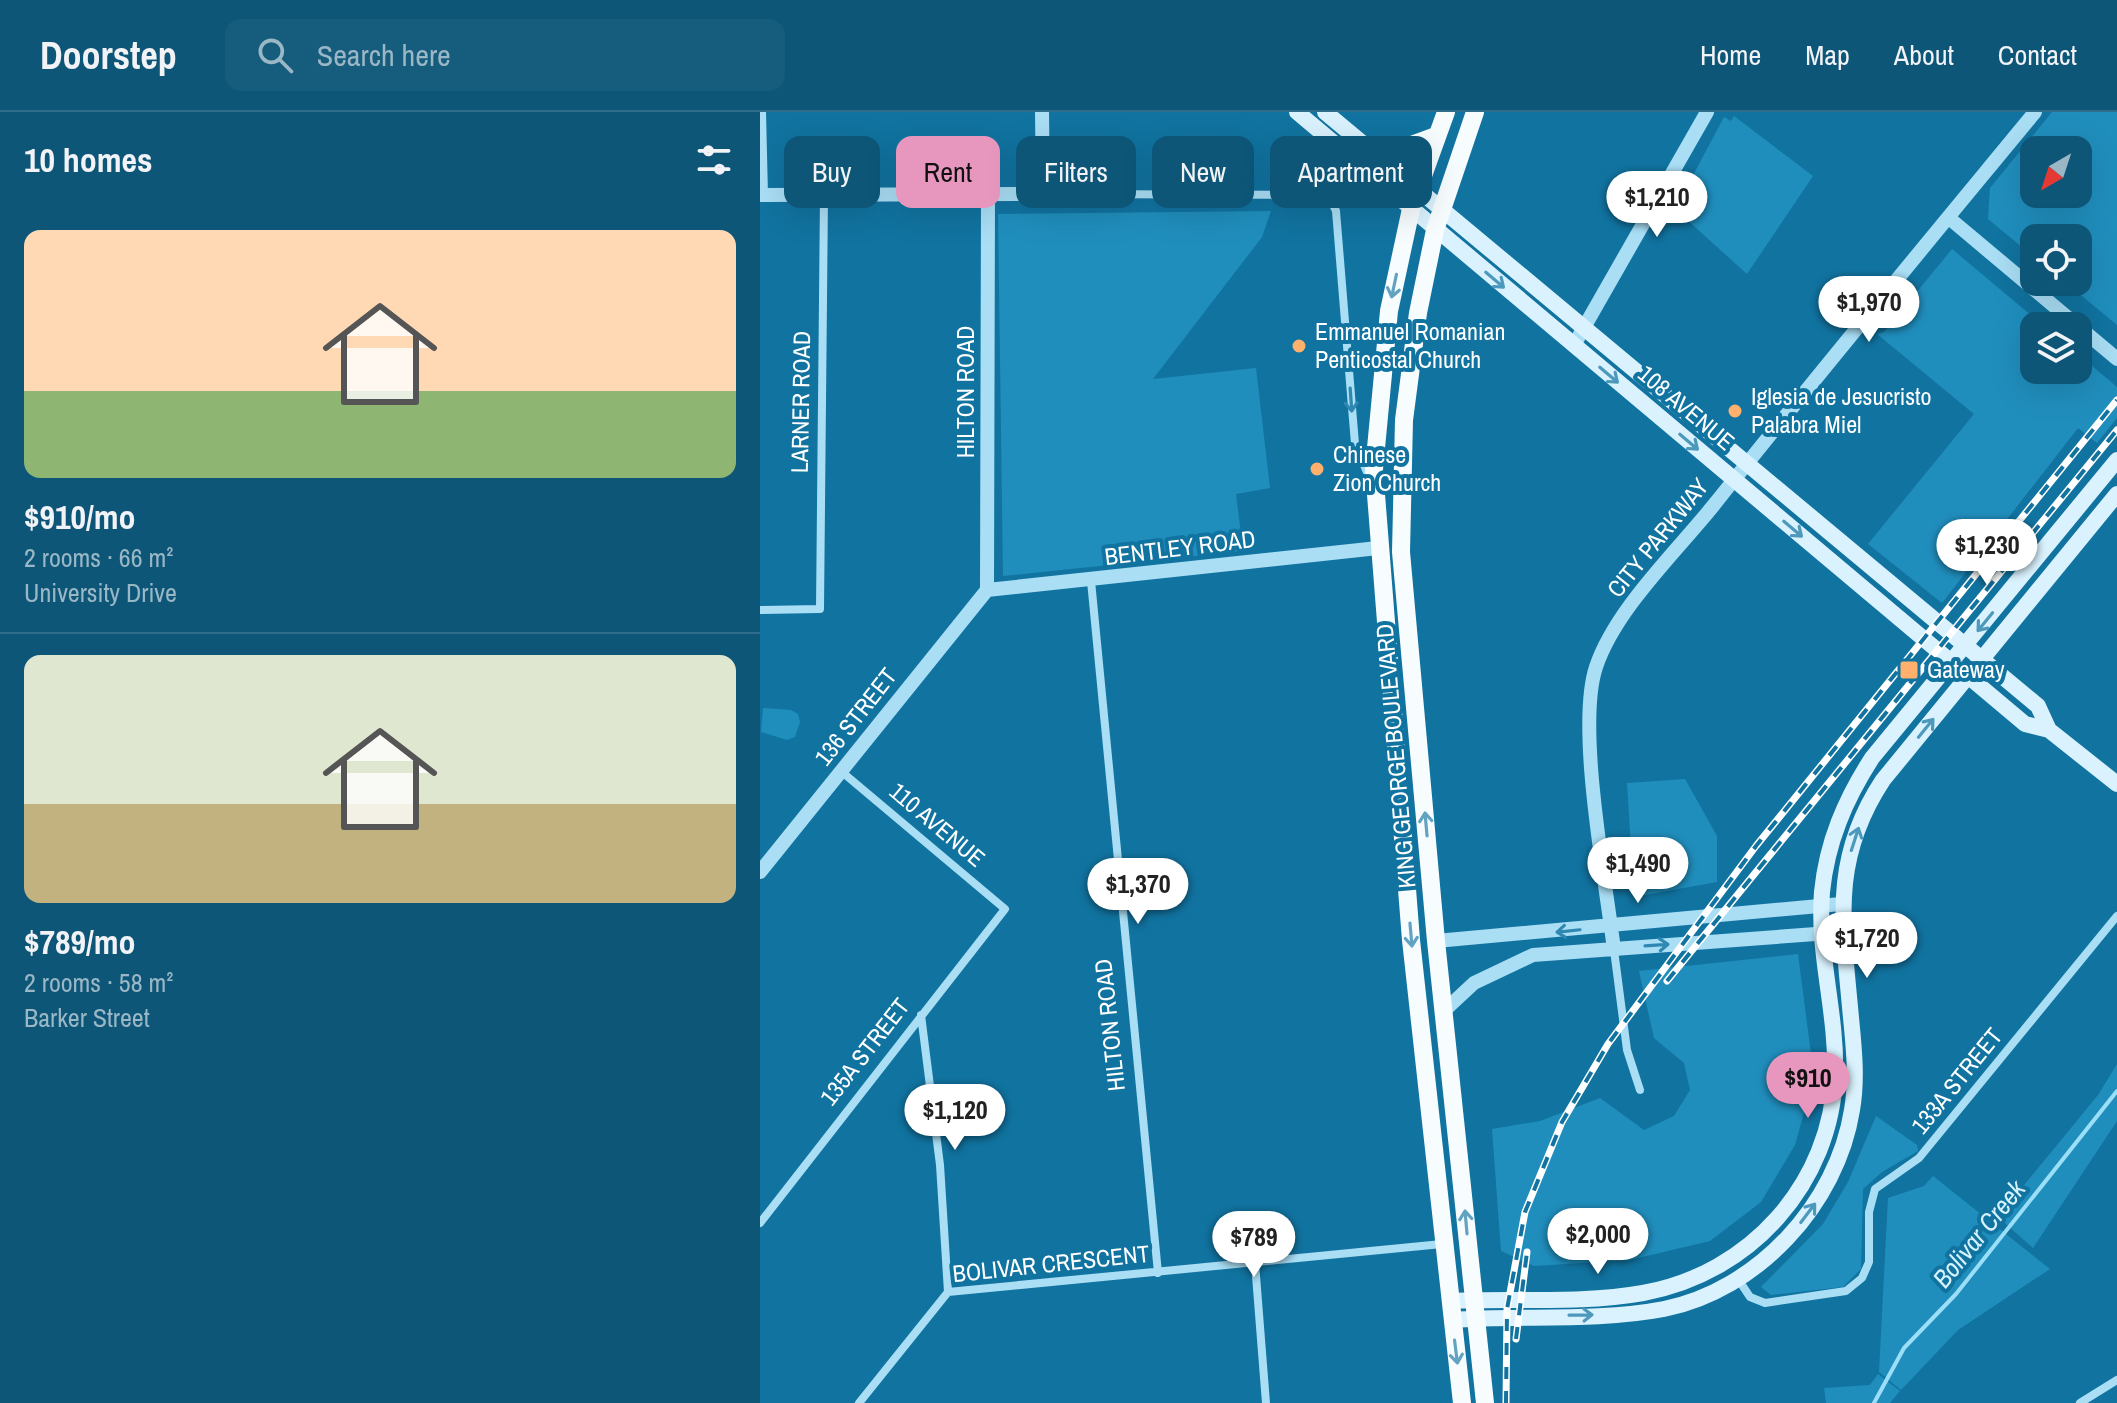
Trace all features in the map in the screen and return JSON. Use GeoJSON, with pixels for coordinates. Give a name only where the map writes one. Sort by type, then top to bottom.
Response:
{"type":"FeatureCollection","features":[{"type":"Feature","properties":{"kind":"main road","name":"108 AVENUE"},"geometry":{"type":"LineString","coordinates":[[1297,112],[2025,724],[2049,730],[2117,784]]}},
{"type":"Feature","properties":{"kind":"main road","name":"108 AVENUE"},"geometry":{"type":"LineString","coordinates":[[1325,112],[1354,136]]}},
{"type":"Feature","properties":{"kind":"main road","name":"KING GEORGE BOULEVARD"},"geometry":{"type":"LineString","coordinates":[[1432,148],[1446,112]]}},
{"type":"Feature","properties":{"kind":"main road","name":"KING GEORGE BOULEVARD"},"geometry":{"type":"LineString","coordinates":[[1475,112],[1435,230],[1418,313],[1404,420],[1401,552],[1436,941],[1485,1403]]}},
{"type":"Feature","properties":{"kind":"main road"},"geometry":{"type":"LineString","coordinates":[[1432,137],[1436,136]]}},
{"type":"Feature","properties":{"kind":"main road","name":"108 AVENUE"},"geometry":{"type":"LineString","coordinates":[[1432,202],[2038,706],[2049,730]]}},
{"type":"Feature","properties":{"kind":"main road","name":"KING GEORGE BOULEVARD"},"geometry":{"type":"LineString","coordinates":[[1411,209],[1389,311],[1380,372],[1375,491],[1411,940],[1442,1244],[1462,1403]]}},
{"type":"Feature","properties":{"kind":"main road"},"geometry":{"type":"LineString","coordinates":[[1451,1310],[1620,1296],[1667,1287],[1734,1256],[1779,1219],[1811,1169],[1833,1101],[1836,1071],[1821,906],[1830,846],[1842,808],[1872,758],[2117,460]]}},
{"type":"Feature","properties":{"kind":"main road"},"geometry":{"type":"LineString","coordinates":[[1474,1309],[1654,1310],[1685,1303],[1738,1279],[1770,1255],[1807,1215],[1830,1178],[1846,1136],[1855,1087],[1841,904],[1853,842],[1872,796],[2117,494]]}},
{"type":"Feature","properties":{"kind":"street"},"geometry":{"type":"LineString","coordinates":[[762,112],[762,195],[784,195]]}},
{"type":"Feature","properties":{"kind":"street"},"geometry":{"type":"LineString","coordinates":[[1042,112],[1042,136]]}},
{"type":"Feature","properties":{"kind":"street"},"geometry":{"type":"LineString","coordinates":[[1574,345],[1707,112]]}},
{"type":"Feature","properties":{"kind":"street","name":"CITY PARKWAY"},"geometry":{"type":"LineString","coordinates":[[1640,1090],[1627,1050],[1593,767],[1590,704],[1595,668],[1614,628],[2035,112]]}},
{"type":"Feature","properties":{"kind":"street"},"geometry":{"type":"LineString","coordinates":[[1136,195],[1270,196]]}},
{"type":"Feature","properties":{"kind":"street","name":"LARNER ROAD"},"geometry":{"type":"LineString","coordinates":[[760,610],[820,609],[824,208]]}},
{"type":"Feature","properties":{"kind":"street","name":"HILTON ROAD"},"geometry":{"type":"LineString","coordinates":[[987,590],[988,208]]}},
{"type":"Feature","properties":{"kind":"street","name":"KING GEORGE BOULEVARD"},"geometry":{"type":"LineString","coordinates":[[1335,208],[1355,444],[1375,491]]}},
{"type":"Feature","properties":{"kind":"street"},"geometry":{"type":"LineString","coordinates":[[1949,218],[2117,359]]}},
{"type":"Feature","properties":{"kind":"street","name":"BENTLEY ROAD"},"geometry":{"type":"LineString","coordinates":[[987,590],[1378,548]]}},
{"type":"Feature","properties":{"kind":"street","name":"HILTON ROAD"},"geometry":{"type":"LineString","coordinates":[[1091,581],[1158,1273]]}},
{"type":"Feature","properties":{"kind":"street","name":"136 STREET"},"geometry":{"type":"LineString","coordinates":[[760,872],[987,590]]}},
{"type":"Feature","properties":{"kind":"street","name":"110 AVENUE"},"geometry":{"type":"LineString","coordinates":[[842,772],[1005,909]]}},
{"type":"Feature","properties":{"kind":"street"},"geometry":{"type":"LineString","coordinates":[[1436,941],[1841,904]]}},
{"type":"Feature","properties":{"kind":"street","name":"135A STREET"},"geometry":{"type":"LineString","coordinates":[[760,1223],[1005,909]]}},
{"type":"Feature","properties":{"kind":"street","name":"133A STREET"},"geometry":{"type":"LineString","coordinates":[[1738,1279],[1750,1297],[1765,1303],[1846,1291],[1862,1278],[1869,1262],[1869,1212],[1875,1189],[1919,1158],[2117,916]]}},
{"type":"Feature","properties":{"kind":"street"},"geometry":{"type":"LineString","coordinates":[[1445,1010],[1474,983],[1533,955],[1843,932]]}},
{"type":"Feature","properties":{"kind":"street"},"geometry":{"type":"LineString","coordinates":[[921,1015],[940,1165],[948,1292]]}},
{"type":"Feature","properties":{"kind":"street","name":"BOLIVAR CRESCENT"},"geometry":{"type":"LineString","coordinates":[[859,1403],[948,1292],[1442,1244]]}},
{"type":"Feature","properties":{"kind":"street"},"geometry":{"type":"LineString","coordinates":[[1255,1263],[1266,1403]]}},
{"type":"Feature","properties":{"kind":"street"},"geometry":{"type":"LineString","coordinates":[[2080,1403],[2117,1380]]}},
{"type":"Feature","properties":{"kind":"shaded area"},"geometry":{"type":"Polygon","coordinates":[[[2052,112],[2117,112],[2117,325],[2082,296],[2092,296],[2092,224],[2020,224],[2020,245],[1988,219],[1990,188],[2020,151],[2020,208],[2092,208],[2092,136],[2032,136],[2052,112]]]}},
{"type":"Feature","properties":{"kind":"shaded area"},"geometry":{"type":"Polygon","coordinates":[[[1734,116],[1813,176],[1747,274],[1675,209],[1724,117],[1731,121],[1734,116]]]}},
{"type":"Feature","properties":{"kind":"shaded area"},"geometry":{"type":"Polygon","coordinates":[[[1271,211],[1262,237],[1153,379],[1256,368],[1270,488],[1236,494],[1243,551],[1003,576],[998,214],[1271,211]]]}},
{"type":"Feature","properties":{"kind":"shaded area"},"geometry":{"type":"Polygon","coordinates":[[[1952,249],[2027,312],[2020,312],[2020,384],[2092,384],[2092,366],[2117,387],[2117,418],[2097,443],[2078,428],[1942,603],[1868,544],[1974,414],[1877,334],[1884,332],[1952,249]]]}},
{"type":"Feature","properties":{"kind":"shaded area"},"geometry":{"type":"Polygon","coordinates":[[[763,708],[791,710],[798,714],[800,722],[795,737],[787,740],[761,732],[763,708]]]}},
{"type":"Feature","properties":{"kind":"shaded area"},"geometry":{"type":"Polygon","coordinates":[[[1685,779],[1717,836],[1717,882],[1634,897],[1627,783],[1685,779]]]}},
{"type":"Feature","properties":{"kind":"shaded area"},"geometry":{"type":"Polygon","coordinates":[[[1798,954],[1814,1077],[1795,1145],[1761,1202],[1710,1241],[1630,1260],[1534,1266],[1501,1251],[1492,1129],[1540,1121],[1600,1098],[1644,1130],[1674,1116],[1690,1090],[1684,1063],[1654,1038],[1639,971],[1798,954]]]}},
{"type":"Feature","properties":{"kind":"shaded area"},"geometry":{"type":"Polygon","coordinates":[[[2117,1064],[2117,1121],[2033,1248],[1998,1217],[2098,1095],[2117,1064]]]}},
{"type":"Feature","properties":{"kind":"shaded area"},"geometry":{"type":"Polygon","coordinates":[[[1876,1116],[1917,1145],[1918,1151],[1882,1172],[1863,1189],[1861,1269],[1843,1287],[1771,1295],[1761,1287],[1823,1224],[1848,1182],[1876,1116]]]}},
{"type":"Feature","properties":{"kind":"shaded area"},"geometry":{"type":"Polygon","coordinates":[[[1933,1176],[2050,1269],[1958,1330],[1901,1390],[1879,1372],[1888,1198],[1924,1186],[1933,1176]]]}},
{"type":"Feature","properties":{"kind":"shaded area"},"geometry":{"type":"Polygon","coordinates":[[[1878,1374],[1900,1391],[1890,1403],[1826,1403],[1824,1388],[1870,1385],[1878,1374]]]}},
{"type":"Feature","properties":{"kind":"waterway","name":"Bolivar Creek"},"geometry":{"type":"LineString","coordinates":[[1874,1403],[1904,1348],[1956,1294],[2117,1091]]}},
{"type":"Feature","properties":{"kind":"railway"},"geometry":{"type":"LineString","coordinates":[[1506,1403],[1507,1309],[1525,1212],[1562,1122],[1608,1044],[1756,846],[2117,400]]}},
{"type":"Feature","properties":{"kind":"railway"},"geometry":{"type":"LineString","coordinates":[[1667,981],[2117,430]]}},
{"type":"Feature","properties":{"kind":"railway"},"geometry":{"type":"LineString","coordinates":[[1516,1339],[1527,1252]]}},
{"type":"Feature","properties":{"kind":"place","name":"Emmanuel Romanian Penticostal Church"},"geometry":{"type":"Point","coordinates":[1299,346]}},
{"type":"Feature","properties":{"kind":"place","name":"Iglesia de Jesucristo Palabra Miel"},"geometry":{"type":"Point","coordinates":[1735,411]}},
{"type":"Feature","properties":{"kind":"place","name":"Chinese Zion Church"},"geometry":{"type":"Point","coordinates":[1317,469]}},
{"type":"Feature","properties":{"kind":"place","name":"Gateway"},"geometry":{"type":"Point","coordinates":[1909,670]}}]}
